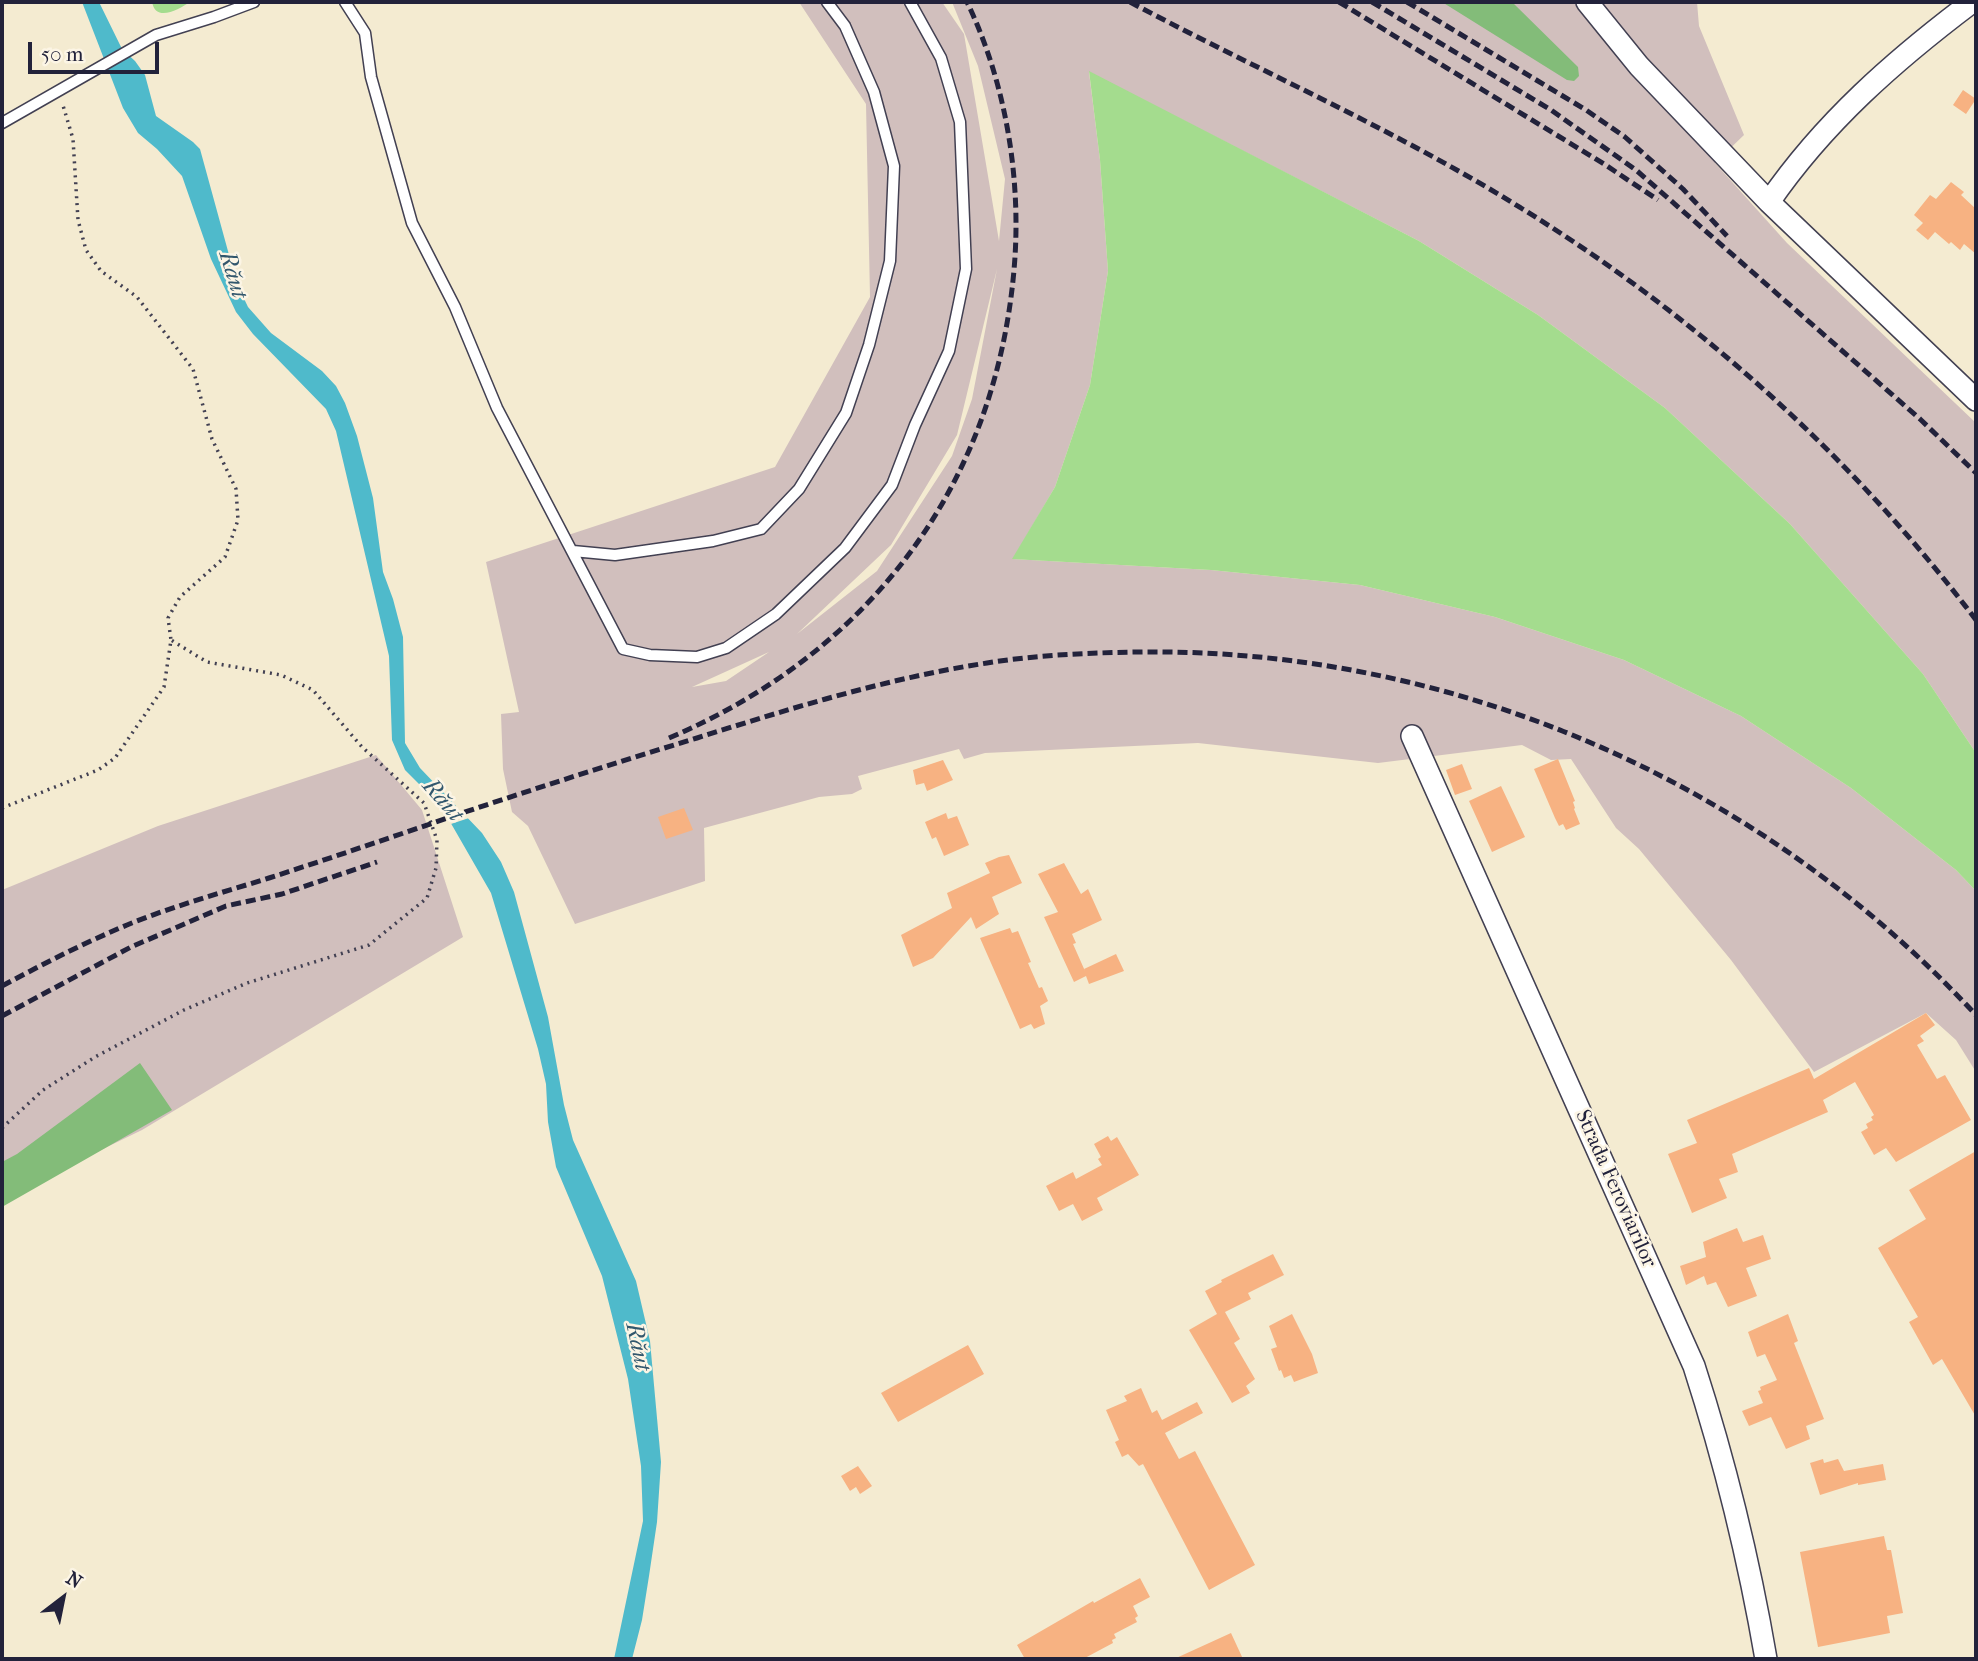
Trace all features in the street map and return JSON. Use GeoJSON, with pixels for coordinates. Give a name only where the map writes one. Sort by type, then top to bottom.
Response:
{"type":"FeatureCollection","features":[{"type":"Feature","properties":{"kind":"street"},"geometry":{"type":"LineString","coordinates":[[1587,2],[1639,66],[1769,202],[1976,400]]}},
{"type":"Feature","properties":{"kind":"street"},"geometry":{"type":"LineString","coordinates":[[1769,202],[1818,136],[1849,105],[1885,71],[1972,2]]}},
{"type":"Feature","properties":{"kind":"street","name":"Strada Feroviarilor"},"geometry":{"type":"LineString","coordinates":[[1412,736],[1695,1366],[1722,1458],[1754,1589],[1766,1659]]}},
{"type":"Feature","properties":{"kind":"lane"},"geometry":{"type":"LineString","coordinates":[[2,123],[156,35],[254,2]]}},
{"type":"Feature","properties":{"kind":"lane"},"geometry":{"type":"LineString","coordinates":[[345,2],[365,33],[371,78],[412,223],[455,307],[497,408],[623,649],[650,655],[697,657],[726,648],[776,614],[845,548],[892,485],[915,425],[949,351],[965,268],[960,122],[941,58],[910,2]]}},
{"type":"Feature","properties":{"kind":"lane"},"geometry":{"type":"LineString","coordinates":[[573,551],[615,555],[713,541],[761,529],[799,488],[846,413],[869,345],[890,261],[894,166],[874,92],[845,26],[827,2]]}},
{"type":"Feature","properties":{"kind":"path"},"geometry":{"type":"LineString","coordinates":[[2,808],[98,770],[116,758],[164,687],[171,640],[168,618],[180,597],[225,557],[238,520],[236,489],[212,439],[192,369],[137,297],[101,271],[86,250],[78,220],[73,139],[58,90]]}},
{"type":"Feature","properties":{"kind":"path"},"geometry":{"type":"LineString","coordinates":[[2,1128],[43,1090],[95,1057],[184,1010],[247,983],[369,945],[427,898],[436,868],[437,840],[424,803],[362,747],[313,690],[281,675],[207,662],[171,640]]}},
{"type":"Feature","properties":{"kind":"shaded area"},"geometry":{"type":"Polygon","coordinates":[[[799,2],[942,2],[964,34],[999,241],[1005,179],[978,66],[952,2],[1697,2],[1699,26],[1744,135],[1715,163],[1787,243],[1976,423],[1976,753],[1923,674],[1790,524],[1665,408],[1538,315],[1419,241],[1089,72],[1100,160],[1108,271],[1090,385],[1055,487],[1013,559],[1211,570],[1360,585],[1495,617],[1624,660],[1741,716],[1851,788],[1956,870],[1976,891],[1976,1072],[1956,1040],[1926,1013],[1814,1072],[1731,960],[1639,849],[1616,828],[1571,759],[1551,760],[1522,745],[1378,763],[1198,743],[985,753],[964,759],[959,749],[858,776],[862,789],[852,794],[819,797],[704,828],[705,881],[575,924],[528,826],[512,812],[503,769],[501,714],[519,712],[486,562],[775,467],[870,297],[866,104],[799,2]],[[997,269],[957,435],[891,545],[797,634],[877,571],[952,456],[972,399],[997,269]],[[769,652],[692,687],[726,681],[769,652]]]}},
{"type":"Feature","properties":{"kind":"shaded area"},"geometry":{"type":"Polygon","coordinates":[[[376,755],[422,810],[463,937],[142,1130],[2,1198],[2,890],[158,826],[376,755]]]}},
{"type":"Feature","properties":{"kind":"green space"},"geometry":{"type":"Polygon","coordinates":[[[152,2],[190,2],[174,11],[163,13],[154,8],[152,2]]]}},
{"type":"Feature","properties":{"kind":"green space"},"geometry":{"type":"Polygon","coordinates":[[[1442,2],[1512,2],[1578,67],[1579,76],[1574,81],[1567,80],[1442,2]]]}},
{"type":"Feature","properties":{"kind":"green space"},"geometry":{"type":"Polygon","coordinates":[[[1089,71],[1419,241],[1538,315],[1665,408],[1790,524],[1923,674],[1976,753],[1976,891],[1956,870],[1851,788],[1741,716],[1624,660],[1495,617],[1360,585],[1211,570],[1012,559],[1055,487],[1090,385],[1108,271],[1100,160],[1089,71]]]}},
{"type":"Feature","properties":{"kind":"green space"},"geometry":{"type":"Polygon","coordinates":[[[140,1063],[172,1110],[2,1207],[2,1162],[17,1154],[140,1063]]]}},
{"type":"Feature","properties":{"kind":"water","name":"Răut"},"geometry":{"type":"Polygon","coordinates":[[[82,2],[99,2],[122,49],[145,75],[156,116],[200,149],[237,284],[248,307],[271,333],[322,371],[336,386],[345,403],[357,436],[373,498],[383,572],[403,637],[405,743],[420,768],[482,833],[501,862],[514,892],[548,1017],[573,1140],[636,1281],[650,1341],[661,1462],[657,1522],[642,1620],[632,1659],[614,1659],[643,1521],[641,1466],[628,1379],[602,1276],[556,1167],[548,1122],[546,1084],[538,1049],[491,893],[441,806],[405,770],[392,740],[389,656],[336,431],[326,409],[253,334],[236,312],[211,259],[182,176],[138,133],[123,108],[82,2]]]}},
{"type":"Feature","properties":{"kind":"pier"},"geometry":{"type":"Polygon","coordinates":[[[460,804],[472,817],[448,825],[440,811],[460,804]]]}},
{"type":"Feature","properties":{"kind":"building"},"geometry":{"type":"Polygon","coordinates":[[[1963,90],[1976,99],[1966,114],[1953,105],[1963,90]]]}},
{"type":"Feature","properties":{"kind":"building"},"geometry":{"type":"Polygon","coordinates":[[[1951,182],[1964,192],[1961,195],[1976,209],[1976,254],[1964,244],[1960,250],[1935,232],[1928,240],[1916,230],[1923,223],[1914,215],[1930,195],[1936,199],[1951,182]]]}},
{"type":"Feature","properties":{"kind":"building"},"geometry":{"type":"Polygon","coordinates":[[[1558,759],[1575,801],[1574,809],[1580,824],[1566,830],[1563,824],[1559,826],[1534,769],[1558,759]]]}},
{"type":"Feature","properties":{"kind":"building"},"geometry":{"type":"Polygon","coordinates":[[[943,760],[953,780],[927,791],[924,783],[916,785],[913,770],[943,760]]]}},
{"type":"Feature","properties":{"kind":"building"},"geometry":{"type":"Polygon","coordinates":[[[1462,764],[1472,789],[1455,795],[1446,770],[1462,764]]]}},
{"type":"Feature","properties":{"kind":"building"},"geometry":{"type":"Polygon","coordinates":[[[1501,786],[1525,837],[1492,852],[1469,801],[1501,786]]]}},
{"type":"Feature","properties":{"kind":"building"},"geometry":{"type":"Polygon","coordinates":[[[684,808],[693,830],[666,839],[658,817],[684,808]]]}},
{"type":"Feature","properties":{"kind":"building"},"geometry":{"type":"Polygon","coordinates":[[[946,813],[948,819],[957,816],[969,845],[944,856],[936,837],[932,839],[925,822],[946,813]]]}},
{"type":"Feature","properties":{"kind":"building"},"geometry":{"type":"Polygon","coordinates":[[[1009,855],[1022,883],[992,897],[999,914],[976,929],[971,917],[933,958],[913,967],[901,935],[952,908],[947,893],[990,873],[985,863],[1009,855]]]}},
{"type":"Feature","properties":{"kind":"building"},"geometry":{"type":"Polygon","coordinates":[[[1064,863],[1081,894],[1088,889],[1102,920],[1072,934],[1076,943],[1073,944],[1084,969],[1116,954],[1124,971],[1089,984],[1086,976],[1074,982],[1044,917],[1058,912],[1038,874],[1064,863]]]}},
{"type":"Feature","properties":{"kind":"building"},"geometry":{"type":"Polygon","coordinates":[[[1010,928],[1012,933],[1018,931],[1031,962],[1028,963],[1048,1001],[1040,1006],[1045,1024],[1034,1029],[1031,1024],[1020,1029],[980,938],[1010,928]]]}},
{"type":"Feature","properties":{"kind":"building"},"geometry":{"type":"Polygon","coordinates":[[[1926,1013],[1935,1025],[1920,1036],[1924,1041],[1917,1045],[1937,1079],[1945,1075],[1971,1120],[1896,1162],[1886,1148],[1874,1155],[1861,1132],[1868,1128],[1866,1124],[1873,1120],[1871,1117],[1874,1115],[1855,1082],[1823,1100],[1828,1112],[1732,1154],[1738,1172],[1719,1179],[1727,1198],[1692,1213],[1668,1154],[1697,1143],[1687,1120],[1809,1068],[1814,1079],[1926,1013]]]}},
{"type":"Feature","properties":{"kind":"building"},"geometry":{"type":"Polygon","coordinates":[[[1108,1136],[1111,1141],[1117,1137],[1139,1175],[1097,1198],[1103,1210],[1082,1221],[1073,1204],[1059,1211],[1046,1186],[1073,1172],[1076,1179],[1102,1165],[1094,1144],[1108,1136]]]}},
{"type":"Feature","properties":{"kind":"building"},"geometry":{"type":"Polygon","coordinates":[[[1976,1151],[1976,1417],[1942,1359],[1933,1365],[1909,1322],[1918,1317],[1878,1248],[1926,1219],[1909,1190],[1976,1151]]]}},
{"type":"Feature","properties":{"kind":"building"},"geometry":{"type":"Polygon","coordinates":[[[1737,1228],[1743,1242],[1763,1235],[1771,1259],[1746,1268],[1757,1296],[1728,1307],[1716,1282],[1707,1285],[1704,1276],[1686,1285],[1680,1266],[1706,1257],[1703,1242],[1737,1228]]]}},
{"type":"Feature","properties":{"kind":"building"},"geometry":{"type":"Polygon","coordinates":[[[1273,1254],[1284,1275],[1248,1293],[1251,1299],[1225,1312],[1240,1339],[1234,1343],[1255,1379],[1246,1386],[1250,1393],[1232,1403],[1189,1330],[1217,1314],[1205,1291],[1273,1254]]]}},
{"type":"Feature","properties":{"kind":"building"},"geometry":{"type":"Polygon","coordinates":[[[1292,1314],[1312,1354],[1318,1373],[1294,1382],[1291,1375],[1284,1378],[1281,1370],[1279,1371],[1271,1349],[1277,1347],[1269,1326],[1292,1314]]]}},
{"type":"Feature","properties":{"kind":"building"},"geometry":{"type":"Polygon","coordinates":[[[1788,1314],[1798,1341],[1794,1343],[1824,1419],[1806,1426],[1810,1439],[1786,1449],[1771,1417],[1749,1426],[1742,1411],[1763,1403],[1758,1391],[1761,1390],[1760,1387],[1777,1380],[1765,1354],[1757,1357],[1748,1332],[1788,1314]]]}},
{"type":"Feature","properties":{"kind":"building"},"geometry":{"type":"Polygon","coordinates":[[[968,1345],[984,1374],[898,1422],[881,1393],[968,1345]]]}},
{"type":"Feature","properties":{"kind":"building"},"geometry":{"type":"Polygon","coordinates":[[[1141,1388],[1152,1413],[1157,1410],[1162,1420],[1197,1402],[1203,1413],[1165,1433],[1179,1459],[1195,1451],[1255,1565],[1209,1590],[1143,1464],[1139,1466],[1128,1454],[1122,1457],[1115,1442],[1119,1440],[1106,1410],[1127,1401],[1124,1396],[1141,1388]]]}},
{"type":"Feature","properties":{"kind":"building"},"geometry":{"type":"Polygon","coordinates":[[[1823,1459],[1824,1463],[1838,1459],[1844,1471],[1883,1464],[1886,1480],[1858,1483],[1820,1495],[1810,1463],[1823,1459]]]}},
{"type":"Feature","properties":{"kind":"building"},"geometry":{"type":"Polygon","coordinates":[[[858,1466],[872,1486],[860,1494],[856,1487],[850,1491],[841,1476],[858,1466]]]}},
{"type":"Feature","properties":{"kind":"building"},"geometry":{"type":"Polygon","coordinates":[[[1884,1536],[1887,1550],[1891,1550],[1903,1613],[1887,1616],[1890,1633],[1818,1647],[1800,1552],[1884,1536]]]}},
{"type":"Feature","properties":{"kind":"building"},"geometry":{"type":"Polygon","coordinates":[[[1140,1578],[1150,1597],[1133,1606],[1138,1616],[1135,1618],[1137,1622],[1114,1634],[1116,1638],[1112,1640],[1113,1643],[1083,1659],[1025,1659],[1017,1645],[1093,1601],[1094,1603],[1140,1578]]]}},
{"type":"Feature","properties":{"kind":"building"},"geometry":{"type":"Polygon","coordinates":[[[1231,1633],[1243,1659],[1174,1659],[1231,1633]]]}},
{"type":"Feature","properties":{"kind":"railway"},"geometry":{"type":"LineString","coordinates":[[669,738],[740,702],[805,660],[861,610],[909,554],[949,491],[980,423],[1002,349],[1014,270],[1016,202],[1001,99],[981,33],[967,2]]}},
{"type":"Feature","properties":{"kind":"railway"},"geometry":{"type":"LineString","coordinates":[[1130,2],[1474,180],[1586,250],[1648,295],[1768,393],[1824,446],[1928,560],[1976,620]]}},
{"type":"Feature","properties":{"kind":"railway"},"geometry":{"type":"LineString","coordinates":[[1339,2],[1604,164],[1658,200]]}},
{"type":"Feature","properties":{"kind":"railway"},"geometry":{"type":"LineString","coordinates":[[1372,2],[1551,110],[1636,170],[1920,419],[1976,473]]}},
{"type":"Feature","properties":{"kind":"railway"},"geometry":{"type":"LineString","coordinates":[[1407,2],[1586,110],[1625,137],[1683,189],[1727,236]]}},
{"type":"Feature","properties":{"kind":"railway"},"geometry":{"type":"LineString","coordinates":[[2,986],[95,939],[162,912],[550,784],[804,705],[877,685],[987,663],[1061,655],[1136,652],[1255,657],[1371,674],[1485,703],[1594,744],[1699,796],[1798,859],[1891,932],[1976,1015]]}},
{"type":"Feature","properties":{"kind":"railway"},"geometry":{"type":"LineString","coordinates":[[2,1016],[131,947],[226,906],[282,894],[377,862]]}}]}
